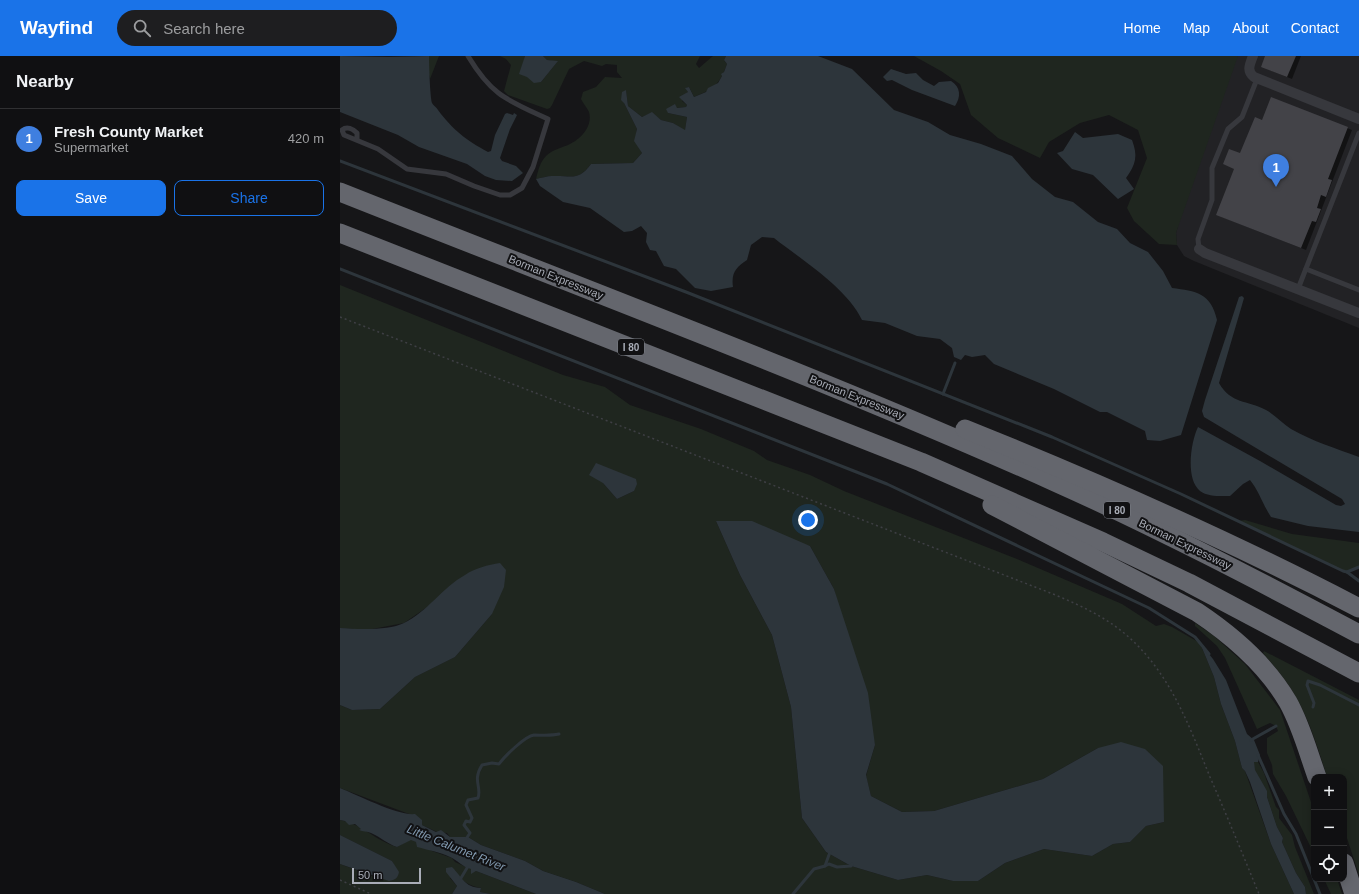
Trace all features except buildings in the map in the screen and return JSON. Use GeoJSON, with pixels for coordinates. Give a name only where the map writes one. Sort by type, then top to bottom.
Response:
{"type":"FeatureCollection","features":[{"type":"Feature","properties":{"kind":"highway","name":"Borman Expressway"},"geometry":{"type":"LineString","coordinates":[[340,192],[867,401],[1057,482],[1238,570],[1359,634]]}},
{"type":"Feature","properties":{"kind":"highway","name":"I 80"},"geometry":{"type":"LineString","coordinates":[[340,233],[921,462],[1104,542],[1189,583],[1359,672]]}},
{"type":"Feature","properties":{"kind":"highway"},"geometry":{"type":"LineString","coordinates":[[867,401],[952,423],[1067,470],[1238,547],[1359,608]]}},
{"type":"Feature","properties":{"kind":"highway"},"geometry":{"type":"LineString","coordinates":[[921,462],[982,500],[1197,612],[1226,632],[1248,651],[1269,674],[1288,702],[1304,736],[1315,774]]}},
{"type":"Feature","properties":{"kind":"highway"},"geometry":{"type":"LineString","coordinates":[[1347,872],[1354,894]]}},
{"type":"Feature","properties":{"kind":"street"},"geometry":{"type":"LineString","coordinates":[[1254,56],[1249,71],[1257,79],[1359,119]]}},
{"type":"Feature","properties":{"kind":"street"},"geometry":{"type":"LineString","coordinates":[[1199,249],[1205,254],[1359,313]]}},
{"type":"Feature","properties":{"kind":"lane"},"geometry":{"type":"LineString","coordinates":[[357,140],[378,149],[407,170],[446,174],[500,195],[510,195],[518,192],[524,185],[535,163],[548,119],[506,100],[497,93],[481,76],[468,56]]}},
{"type":"Feature","properties":{"kind":"lane"},"geometry":{"type":"LineString","coordinates":[[1199,249],[1198,240],[1212,200],[1212,168],[1226,132],[1242,118],[1257,79]]}},
{"type":"Feature","properties":{"kind":"lane"},"geometry":{"type":"LineString","coordinates":[[1298,289],[1357,146],[1359,133]]}},
{"type":"Feature","properties":{"kind":"lane"},"geometry":{"type":"LineString","coordinates":[[1306,269],[1359,290]]}},
{"type":"Feature","properties":{"kind":"path"},"geometry":{"type":"LineString","coordinates":[[340,317],[1053,594],[1101,617],[1120,630],[1139,647],[1159,670],[1169,686],[1199,749],[1259,894]]}},
{"type":"Feature","properties":{"kind":"path"},"geometry":{"type":"LineString","coordinates":[[340,880],[371,894]]}},
{"type":"Feature","properties":{"kind":"shaded area"},"geometry":{"type":"Polygon","coordinates":[[[429,56],[439,56],[430,79],[428,71],[429,56]]]}},
{"type":"Feature","properties":{"kind":"shaded area"},"geometry":{"type":"Polygon","coordinates":[[[500,56],[525,56],[522,70],[541,82],[557,62],[547,60],[543,56],[700,56],[696,64],[699,68],[713,56],[726,56],[724,60],[727,64],[722,76],[715,85],[707,91],[694,97],[689,87],[686,88],[688,92],[682,101],[687,105],[686,107],[677,108],[668,113],[687,117],[685,131],[673,123],[661,120],[652,113],[642,117],[628,106],[626,91],[624,103],[637,129],[635,141],[642,153],[633,163],[591,164],[586,170],[578,175],[569,177],[550,176],[536,179],[538,170],[546,156],[555,150],[574,142],[588,127],[590,117],[589,112],[581,99],[583,92],[596,87],[605,77],[622,78],[617,72],[617,65],[606,64],[602,66],[584,61],[569,69],[552,105],[547,109],[508,95],[504,91],[511,65],[506,59],[500,56]]]}},
{"type":"Feature","properties":{"kind":"shaded area"},"geometry":{"type":"Polygon","coordinates":[[[914,56],[1238,56],[1176,233],[1177,245],[1159,244],[1134,221],[1127,208],[1147,158],[1138,130],[1109,115],[1080,123],[1049,142],[1040,158],[998,138],[971,115],[960,84],[941,71],[914,56]]]}},
{"type":"Feature","properties":{"kind":"shaded area"},"geometry":{"type":"Polygon","coordinates":[[[1236,56],[1359,56],[1359,328],[1194,261],[1184,256],[1177,245],[1176,233],[1192,174],[1236,56]]]}},
{"type":"Feature","properties":{"kind":"shaded area"},"geometry":{"type":"Polygon","coordinates":[[[340,285],[563,375],[605,387],[630,405],[701,429],[754,451],[767,460],[810,475],[844,491],[1017,559],[1122,604],[1156,626],[1164,624],[1172,627],[1200,643],[1214,677],[1221,704],[1235,741],[1242,768],[1245,771],[1271,844],[1294,894],[605,894],[543,871],[525,861],[481,845],[468,837],[450,837],[447,833],[437,832],[422,825],[409,814],[340,788],[340,705],[352,710],[380,709],[415,677],[455,657],[492,614],[433,603],[404,623],[367,630],[340,628],[340,285]],[[603,483],[617,499],[634,491],[603,483]],[[716,521],[740,575],[772,635],[791,707],[802,818],[826,852],[851,866],[898,880],[927,875],[953,881],[978,881],[1005,863],[1044,849],[1092,856],[1113,844],[1130,842],[1146,826],[1164,822],[1098,748],[1043,779],[934,811],[902,812],[871,796],[866,776],[875,745],[834,589],[810,546],[716,521]]]}},
{"type":"Feature","properties":{"kind":"shaded area"},"geometry":{"type":"Polygon","coordinates":[[[1245,520],[1292,534],[1359,543],[1359,567],[1347,572],[1343,571],[1238,521],[1245,520]]]}},
{"type":"Feature","properties":{"kind":"shaded area"},"geometry":{"type":"Polygon","coordinates":[[[1195,623],[1214,636],[1245,664],[1280,710],[1311,802],[1311,848],[1286,796],[1273,774],[1272,765],[1267,753],[1267,738],[1278,731],[1276,726],[1270,723],[1257,729],[1225,658],[1217,646],[1195,626],[1195,623]]]}},
{"type":"Feature","properties":{"kind":"shaded area"},"geometry":{"type":"Polygon","coordinates":[[[1264,651],[1359,700],[1359,875],[1347,838],[1347,774],[1326,774],[1313,733],[1299,702],[1279,672],[1263,653],[1264,651]]]}},
{"type":"Feature","properties":{"kind":"shaded area"},"geometry":{"type":"Polygon","coordinates":[[[1254,762],[1258,762],[1264,773],[1276,807],[1279,810],[1279,818],[1292,835],[1295,847],[1314,894],[1306,894],[1305,887],[1296,873],[1282,842],[1283,838],[1277,827],[1266,792],[1255,771],[1254,762]]]}},
{"type":"Feature","properties":{"kind":"shaded area"},"geometry":{"type":"Polygon","coordinates":[[[340,820],[355,825],[382,841],[397,847],[411,839],[432,851],[452,858],[455,862],[471,869],[471,873],[476,871],[536,894],[491,894],[480,892],[481,888],[466,883],[460,878],[455,870],[450,878],[457,886],[452,894],[340,894],[340,864],[378,878],[396,869],[392,861],[340,835],[340,820]]]}},
{"type":"Feature","properties":{"kind":"shaded area"},"geometry":{"type":"Polygon","coordinates":[[[1325,882],[1338,882],[1342,894],[1331,894],[1325,882]]]}},
{"type":"Feature","properties":{"kind":"water"},"geometry":{"type":"Polygon","coordinates":[[[340,56],[429,56],[432,103],[460,134],[473,143],[488,152],[491,151],[495,135],[505,114],[507,113],[513,115],[514,113],[517,115],[510,129],[500,158],[502,161],[516,166],[523,173],[512,181],[496,180],[485,176],[467,164],[419,147],[398,135],[340,112],[340,56]]]}},
{"type":"Feature","properties":{"kind":"water"},"geometry":{"type":"Polygon","coordinates":[[[525,56],[543,56],[547,60],[558,61],[541,82],[534,83],[527,77],[519,74],[525,56]]]}},
{"type":"Feature","properties":{"kind":"water"},"geometry":{"type":"Polygon","coordinates":[[[726,56],[818,56],[852,69],[894,110],[928,122],[950,135],[981,144],[1012,156],[1032,179],[1055,197],[1073,202],[1098,222],[1117,229],[1130,243],[1148,252],[1163,271],[1172,288],[1195,292],[1206,299],[1211,304],[1217,320],[1181,435],[1160,441],[1147,440],[1145,431],[1107,412],[1100,412],[1054,389],[994,364],[985,355],[972,357],[965,355],[961,360],[954,357],[952,348],[940,339],[917,336],[885,323],[862,320],[846,296],[823,275],[774,238],[762,237],[751,245],[747,260],[735,271],[733,287],[711,291],[695,288],[676,269],[664,266],[656,251],[650,250],[646,242],[647,233],[641,226],[632,231],[624,232],[590,208],[563,202],[540,186],[536,179],[550,176],[569,177],[578,175],[586,170],[591,164],[633,163],[642,153],[634,141],[637,129],[621,100],[622,92],[626,90],[628,106],[642,117],[652,112],[661,120],[673,123],[685,130],[687,117],[668,113],[666,109],[675,104],[677,108],[686,107],[687,105],[679,97],[688,92],[685,88],[689,87],[694,97],[706,92],[708,88],[718,83],[727,64],[724,60],[726,56]]]}},
{"type":"Feature","properties":{"kind":"water"},"geometry":{"type":"Polygon","coordinates":[[[891,69],[906,74],[916,73],[923,80],[934,86],[939,82],[951,81],[957,86],[959,92],[957,103],[955,106],[912,90],[892,80],[887,81],[883,77],[891,69]]]}},
{"type":"Feature","properties":{"kind":"water"},"geometry":{"type":"Polygon","coordinates":[[[1075,132],[1083,138],[1118,134],[1132,140],[1135,151],[1135,160],[1126,178],[1134,189],[1118,199],[1093,175],[1072,169],[1057,153],[1063,151],[1075,132]]]}},
{"type":"Feature","properties":{"kind":"water"},"geometry":{"type":"Polygon","coordinates":[[[1242,296],[1244,298],[1219,383],[1229,395],[1240,401],[1266,410],[1300,434],[1359,457],[1359,532],[1308,526],[1271,517],[1250,480],[1243,484],[1230,496],[1215,496],[1203,493],[1195,485],[1192,478],[1191,460],[1193,441],[1198,427],[1336,505],[1341,506],[1345,504],[1342,499],[1204,417],[1202,411],[1205,400],[1239,297],[1242,296]]]}},
{"type":"Feature","properties":{"kind":"water"},"geometry":{"type":"Polygon","coordinates":[[[596,463],[636,479],[637,484],[634,491],[617,499],[603,483],[589,475],[596,463]]]}},
{"type":"Feature","properties":{"kind":"water"},"geometry":{"type":"Polygon","coordinates":[[[716,521],[752,521],[810,546],[834,589],[868,693],[875,745],[866,775],[871,796],[902,812],[934,811],[1043,779],[1098,748],[1121,742],[1145,749],[1163,766],[1164,822],[1146,826],[1130,842],[1113,844],[1092,856],[1044,849],[1005,863],[978,881],[953,881],[927,875],[898,880],[851,866],[826,852],[802,818],[791,707],[772,635],[740,575],[716,521]]]}},
{"type":"Feature","properties":{"kind":"water"},"geometry":{"type":"Polygon","coordinates":[[[500,563],[506,570],[504,587],[492,614],[455,657],[415,677],[380,709],[352,710],[340,705],[340,628],[364,629],[397,626],[420,613],[449,586],[473,570],[500,563]]]}},
{"type":"Feature","properties":{"kind":"water"},"geometry":{"type":"Polygon","coordinates":[[[1200,643],[1213,659],[1226,680],[1247,734],[1254,740],[1260,755],[1258,762],[1254,762],[1255,770],[1267,791],[1267,797],[1277,827],[1283,838],[1282,842],[1296,873],[1305,887],[1306,894],[1294,894],[1271,844],[1250,782],[1242,768],[1235,741],[1221,704],[1214,677],[1200,643]]]}},
{"type":"Feature","properties":{"kind":"water","name":"Little Calumet River"},"geometry":{"type":"Polygon","coordinates":[[[340,788],[399,812],[415,814],[422,820],[422,825],[436,832],[441,830],[450,837],[468,837],[481,845],[525,861],[543,871],[605,894],[536,894],[476,871],[471,874],[471,869],[453,858],[438,852],[417,847],[416,842],[411,840],[397,847],[393,846],[370,832],[359,830],[361,829],[355,824],[349,825],[345,821],[340,820],[340,788]]]}},
{"type":"Feature","properties":{"kind":"water"},"geometry":{"type":"Polygon","coordinates":[[[340,835],[392,861],[399,872],[397,877],[389,881],[340,864],[340,835]]]}},
{"type":"Feature","properties":{"kind":"water"},"geometry":{"type":"Polygon","coordinates":[[[452,867],[467,884],[481,888],[480,892],[491,894],[452,894],[457,886],[446,872],[446,868],[452,867]]]}},
{"type":"Feature","properties":{"kind":"waterway"},"geometry":{"type":"LineString","coordinates":[[340,161],[686,292],[1052,437],[1181,494],[1343,571],[1347,572],[1359,567]]}},
{"type":"Feature","properties":{"kind":"waterway"},"geometry":{"type":"LineString","coordinates":[[340,269],[887,484],[1149,608],[1195,637],[1209,654]]}},
{"type":"Feature","properties":{"kind":"waterway"},"geometry":{"type":"LineString","coordinates":[[943,394],[955,363]]}},
{"type":"Feature","properties":{"kind":"waterway"},"geometry":{"type":"LineString","coordinates":[[1347,572],[1359,581]]}},
{"type":"Feature","properties":{"kind":"waterway"},"geometry":{"type":"LineString","coordinates":[[1313,707],[1314,703],[1307,685],[1308,681],[1320,685],[1359,705]]}},
{"type":"Feature","properties":{"kind":"waterway"},"geometry":{"type":"LineString","coordinates":[[1251,740],[1276,726]]}},
{"type":"Feature","properties":{"kind":"waterway","name":"Little Calumet River"},"geometry":{"type":"LineString","coordinates":[[466,839],[470,833],[464,825],[466,821],[470,822],[472,818],[466,805],[468,800],[478,798],[479,790],[477,780],[482,765],[492,763],[499,764],[515,747],[530,736],[559,734]]}},
{"type":"Feature","properties":{"kind":"waterway"},"geometry":{"type":"LineString","coordinates":[[1258,755],[1284,814],[1296,834],[1320,894]]}},
{"type":"Feature","properties":{"kind":"waterway"},"geometry":{"type":"LineString","coordinates":[[793,894],[814,869],[825,866],[830,852]]}},
{"type":"Feature","properties":{"kind":"waterway"},"geometry":{"type":"LineString","coordinates":[[825,866],[829,864],[837,867],[851,866],[852,864]]}},
{"type":"Feature","properties":{"kind":"waterway"},"geometry":{"type":"LineString","coordinates":[[461,878],[467,868]]}},
{"type":"Feature","properties":{"kind":"place","name":"Fresh County Market"},"geometry":{"type":"Point","coordinates":[1276,187]}}]}
